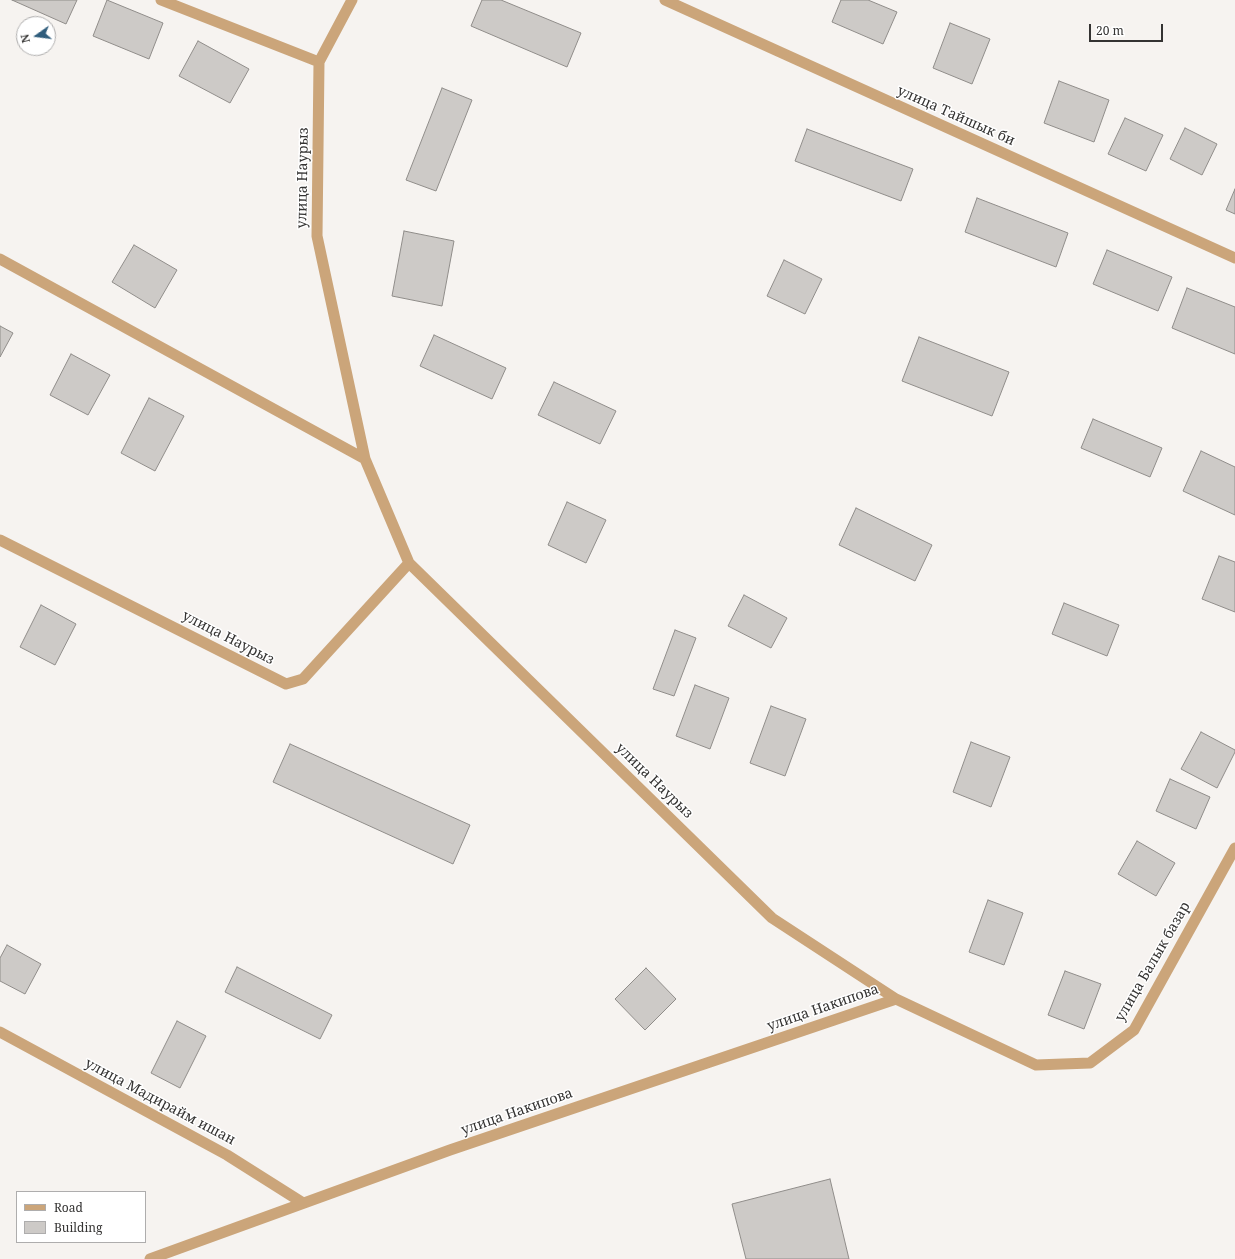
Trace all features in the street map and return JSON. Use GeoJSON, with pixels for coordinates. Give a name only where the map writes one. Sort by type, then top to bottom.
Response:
{"type":"FeatureCollection","features":[{"type":"Feature","properties":{"kind":"street"},"geometry":{"type":"LineString","coordinates":[[161,0],[319,62],[352,0]]}},
{"type":"Feature","properties":{"kind":"street","name":"улица Тайшык би"},"geometry":{"type":"LineString","coordinates":[[665,0],[1235,258]]}},
{"type":"Feature","properties":{"kind":"street","name":"улица Наурыз"},"geometry":{"type":"LineString","coordinates":[[319,62],[317,236],[365,459],[409,563],[772,918],[896,999]]}},
{"type":"Feature","properties":{"kind":"street"},"geometry":{"type":"LineString","coordinates":[[0,259],[365,459]]}},
{"type":"Feature","properties":{"kind":"street","name":"улица Наурыз"},"geometry":{"type":"LineString","coordinates":[[0,540],[286,684],[303,679],[409,563]]}},
{"type":"Feature","properties":{"kind":"street","name":"улица Балык базар"},"geometry":{"type":"LineString","coordinates":[[896,999],[1036,1065],[1090,1063],[1134,1030],[1235,848]]}},
{"type":"Feature","properties":{"kind":"street","name":"улица Накипова"},"geometry":{"type":"LineString","coordinates":[[150,1259],[450,1150],[896,999]]}},
{"type":"Feature","properties":{"kind":"street","name":"улица Мадирайм ишан"},"geometry":{"type":"LineString","coordinates":[[0,1032],[227,1155],[303,1203]]}},
{"type":"Feature","properties":{"kind":"building"},"geometry":{"type":"Polygon","coordinates":[[[12,0],[77,0],[66,24],[56,20],[56,16],[48,16],[12,0]]]}},
{"type":"Feature","properties":{"kind":"building"},"geometry":{"type":"Polygon","coordinates":[[[107,0],[163,23],[149,59],[93,36],[107,0]]]}},
{"type":"Feature","properties":{"kind":"building"},"geometry":{"type":"Polygon","coordinates":[[[482,0],[501,0],[581,33],[567,67],[471,26],[482,0]]]}},
{"type":"Feature","properties":{"kind":"building"},"geometry":{"type":"Polygon","coordinates":[[[841,0],[868,0],[897,12],[883,44],[832,22],[841,0]]]}},
{"type":"Feature","properties":{"kind":"building"},"geometry":{"type":"Polygon","coordinates":[[[950,23],[990,39],[972,84],[933,68],[950,23]]]}},
{"type":"Feature","properties":{"kind":"building"},"geometry":{"type":"Polygon","coordinates":[[[198,41],[249,69],[230,103],[179,76],[198,41]]]}},
{"type":"Feature","properties":{"kind":"building"},"geometry":{"type":"Polygon","coordinates":[[[1059,81],[1109,100],[1094,142],[1044,123],[1059,81]]]}},
{"type":"Feature","properties":{"kind":"building"},"geometry":{"type":"Polygon","coordinates":[[[442,88],[472,100],[436,191],[406,180],[442,88]]]}},
{"type":"Feature","properties":{"kind":"building"},"geometry":{"type":"Polygon","coordinates":[[[1125,118],[1163,135],[1146,171],[1108,154],[1125,118]]]}},
{"type":"Feature","properties":{"kind":"building"},"geometry":{"type":"Polygon","coordinates":[[[1185,128],[1217,144],[1202,175],[1170,159],[1185,128]]]}},
{"type":"Feature","properties":{"kind":"building"},"geometry":{"type":"Polygon","coordinates":[[[807,129],[913,169],[901,201],[795,161],[807,129]]]}},
{"type":"Feature","properties":{"kind":"building"},"geometry":{"type":"Polygon","coordinates":[[[1235,189],[1235,214],[1226,210],[1235,189]]]}},
{"type":"Feature","properties":{"kind":"building"},"geometry":{"type":"Polygon","coordinates":[[[977,198],[1068,233],[1056,267],[965,232],[977,198]]]}},
{"type":"Feature","properties":{"kind":"building"},"geometry":{"type":"Polygon","coordinates":[[[404,231],[454,241],[442,306],[392,296],[404,231]]]}},
{"type":"Feature","properties":{"kind":"building"},"geometry":{"type":"Polygon","coordinates":[[[134,245],[177,270],[155,308],[112,282],[134,245]]]}},
{"type":"Feature","properties":{"kind":"building"},"geometry":{"type":"Polygon","coordinates":[[[1107,250],[1172,277],[1158,311],[1093,284],[1107,250]]]}},
{"type":"Feature","properties":{"kind":"building"},"geometry":{"type":"Polygon","coordinates":[[[784,260],[822,279],[805,314],[767,296],[784,260]]]}},
{"type":"Feature","properties":{"kind":"building"},"geometry":{"type":"Polygon","coordinates":[[[1187,288],[1235,307],[1235,354],[1172,328],[1187,288]]]}},
{"type":"Feature","properties":{"kind":"building"},"geometry":{"type":"Polygon","coordinates":[[[0,326],[13,333],[0,357],[0,326]]]}},
{"type":"Feature","properties":{"kind":"building"},"geometry":{"type":"Polygon","coordinates":[[[434,335],[506,368],[492,399],[420,366],[434,335]]]}},
{"type":"Feature","properties":{"kind":"building"},"geometry":{"type":"Polygon","coordinates":[[[919,337],[1009,372],[992,416],[902,381],[919,337]]]}},
{"type":"Feature","properties":{"kind":"building"},"geometry":{"type":"Polygon","coordinates":[[[71,354],[110,375],[88,415],[50,395],[71,354]]]}},
{"type":"Feature","properties":{"kind":"building"},"geometry":{"type":"Polygon","coordinates":[[[554,382],[616,411],[600,444],[538,415],[554,382]]]}},
{"type":"Feature","properties":{"kind":"building"},"geometry":{"type":"Polygon","coordinates":[[[149,398],[184,416],[155,471],[121,453],[149,398]]]}},
{"type":"Feature","properties":{"kind":"building"},"geometry":{"type":"Polygon","coordinates":[[[1093,419],[1162,448],[1150,477],[1081,448],[1093,419]]]}},
{"type":"Feature","properties":{"kind":"building"},"geometry":{"type":"Polygon","coordinates":[[[1201,451],[1235,467],[1235,515],[1183,491],[1201,451]]]}},
{"type":"Feature","properties":{"kind":"building"},"geometry":{"type":"Polygon","coordinates":[[[567,502],[606,520],[586,563],[548,545],[567,502]]]}},
{"type":"Feature","properties":{"kind":"building"},"geometry":{"type":"Polygon","coordinates":[[[856,508],[932,545],[915,581],[839,545],[856,508]]]}},
{"type":"Feature","properties":{"kind":"building"},"geometry":{"type":"Polygon","coordinates":[[[1219,556],[1235,562],[1235,612],[1202,599],[1219,556]]]}},
{"type":"Feature","properties":{"kind":"building"},"geometry":{"type":"Polygon","coordinates":[[[744,595],[787,618],[771,648],[728,626],[744,595]]]}},
{"type":"Feature","properties":{"kind":"building"},"geometry":{"type":"Polygon","coordinates":[[[1064,603],[1119,625],[1107,656],[1052,634],[1064,603]]]}},
{"type":"Feature","properties":{"kind":"building"},"geometry":{"type":"Polygon","coordinates":[[[41,605],[76,624],[55,665],[20,647],[41,605]]]}},
{"type":"Feature","properties":{"kind":"building"},"geometry":{"type":"Polygon","coordinates":[[[675,630],[696,638],[674,696],[653,689],[675,630]]]}},
{"type":"Feature","properties":{"kind":"building"},"geometry":{"type":"Polygon","coordinates":[[[695,685],[729,698],[710,749],[676,736],[695,685]]]}},
{"type":"Feature","properties":{"kind":"building"},"geometry":{"type":"Polygon","coordinates":[[[771,706],[806,719],[785,776],[750,763],[771,706]]]}},
{"type":"Feature","properties":{"kind":"building"},"geometry":{"type":"Polygon","coordinates":[[[1201,732],[1235,750],[1217,788],[1181,769],[1201,732]]]}},
{"type":"Feature","properties":{"kind":"building"},"geometry":{"type":"Polygon","coordinates":[[[971,742],[1010,757],[991,807],[953,792],[971,742]]]}},
{"type":"Feature","properties":{"kind":"building"},"geometry":{"type":"Polygon","coordinates":[[[290,744],[470,825],[453,864],[273,782],[290,744]]]}},
{"type":"Feature","properties":{"kind":"building"},"geometry":{"type":"Polygon","coordinates":[[[1170,779],[1210,797],[1196,829],[1156,811],[1170,779]]]}},
{"type":"Feature","properties":{"kind":"building"},"geometry":{"type":"Polygon","coordinates":[[[1137,841],[1175,863],[1156,896],[1118,874],[1137,841]]]}},
{"type":"Feature","properties":{"kind":"building"},"geometry":{"type":"Polygon","coordinates":[[[988,900],[1023,913],[1004,965],[969,952],[988,900]]]}},
{"type":"Feature","properties":{"kind":"building"},"geometry":{"type":"Polygon","coordinates":[[[7,945],[41,964],[25,994],[0,981],[0,958],[7,945]]]}},
{"type":"Feature","properties":{"kind":"building"},"geometry":{"type":"Polygon","coordinates":[[[237,967],[332,1015],[320,1039],[225,992],[237,967]]]}},
{"type":"Feature","properties":{"kind":"building"},"geometry":{"type":"Polygon","coordinates":[[[646,968],[676,999],[645,1030],[615,999],[646,968]]]}},
{"type":"Feature","properties":{"kind":"building"},"geometry":{"type":"Polygon","coordinates":[[[1065,971],[1101,984],[1084,1029],[1048,1015],[1065,971]]]}},
{"type":"Feature","properties":{"kind":"building"},"geometry":{"type":"Polygon","coordinates":[[[177,1021],[206,1036],[180,1088],[151,1073],[177,1021]]]}},
{"type":"Feature","properties":{"kind":"building"},"geometry":{"type":"Polygon","coordinates":[[[830,1179],[849,1259],[746,1259],[732,1204],[830,1179]]]}}]}
